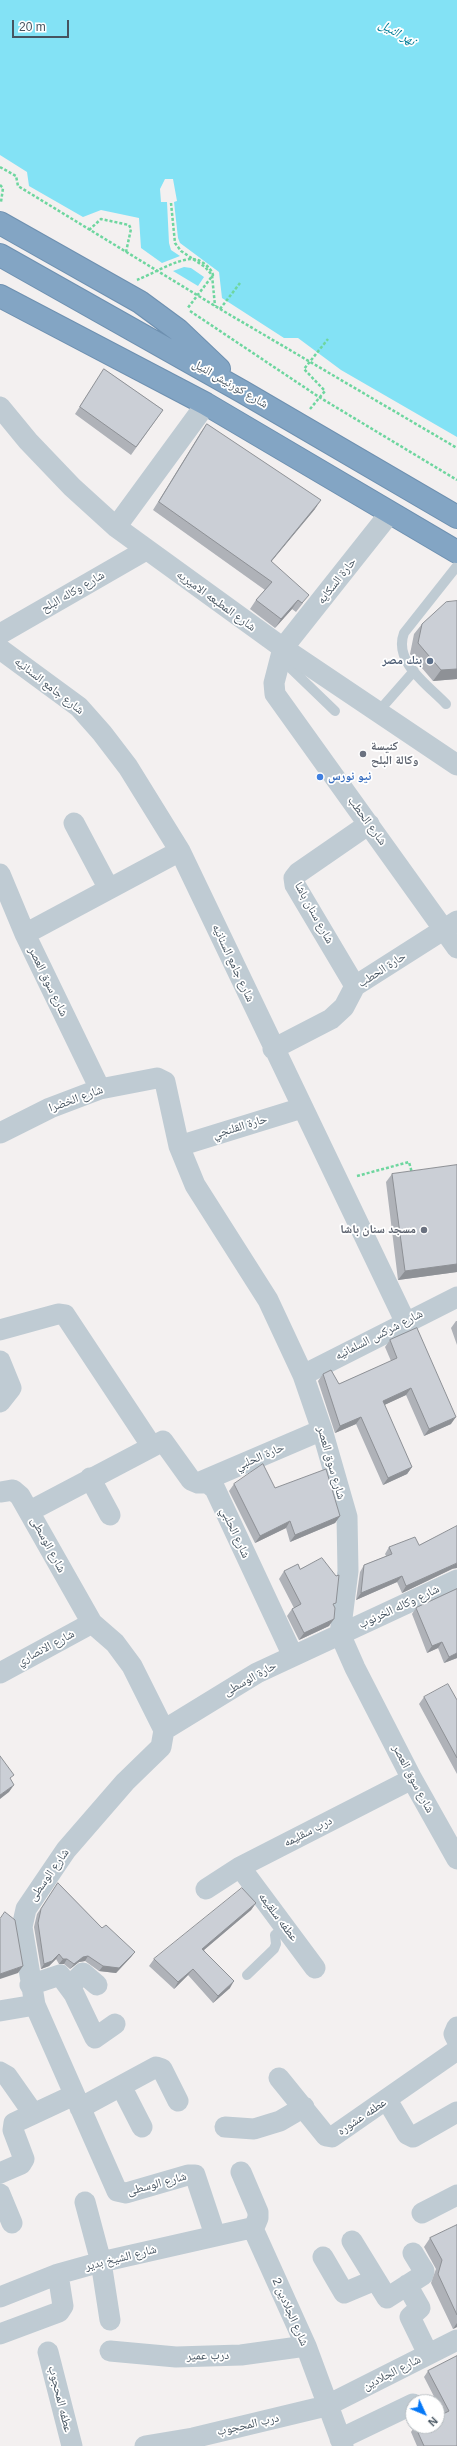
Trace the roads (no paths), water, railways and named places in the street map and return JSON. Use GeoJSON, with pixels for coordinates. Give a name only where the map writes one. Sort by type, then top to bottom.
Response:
{"type":"FeatureCollection","features":[{"type":"Feature","properties":{"kind":"highway"},"geometry":{"type":"LineString","coordinates":[[2,208],[93,274],[140,302],[178,330],[243,392]]}},
{"type":"Feature","properties":{"kind":"highway","name":"شارع كورنيش النيل"},"geometry":{"type":"LineString","coordinates":[[0,255],[243,392],[457,517]]}},
{"type":"Feature","properties":{"kind":"highway"},"geometry":{"type":"LineString","coordinates":[[0,296],[206,404],[457,552]]}},
{"type":"Feature","properties":{"kind":"street"},"geometry":{"type":"LineString","coordinates":[[116,527],[206,404]]}},
{"type":"Feature","properties":{"kind":"street","name":"شارع المطبعه الاميريه"},"geometry":{"type":"LineString","coordinates":[[0,407],[28,441],[72,487],[116,527],[281,653],[378,712],[457,765]]}},
{"type":"Feature","properties":{"kind":"street","name":"حارة السكايه"},"geometry":{"type":"LineString","coordinates":[[281,653],[390,513]]}},
{"type":"Feature","properties":{"kind":"street","name":"شارع وكاله البلح"},"geometry":{"type":"LineString","coordinates":[[0,634],[146,550]]}},
{"type":"Feature","properties":{"kind":"street","name":"شارع جامع السنانيه"},"geometry":{"type":"LineString","coordinates":[[0,649],[79,707],[102,733],[128,767],[180,851],[273,1049],[405,1321]]}},
{"type":"Feature","properties":{"kind":"street","name":"شارع الحطب"},"geometry":{"type":"LineString","coordinates":[[281,653],[274,683],[275,694],[369,824],[451,925],[457,948]]}},
{"type":"Feature","properties":{"kind":"street"},"geometry":{"type":"LineString","coordinates":[[74,823],[109,889]]}},
{"type":"Feature","properties":{"kind":"street","name":"شارع سنان باشا"},"geometry":{"type":"LineString","coordinates":[[356,986],[295,885],[294,878],[298,872],[369,824]]}},
{"type":"Feature","properties":{"kind":"street"},"geometry":{"type":"LineString","coordinates":[[25,934],[180,851]]}},
{"type":"Feature","properties":{"kind":"street","name":"شارع سوق العصر"},"geometry":{"type":"LineString","coordinates":[[0,874],[25,934],[100,1089]]}},
{"type":"Feature","properties":{"kind":"street","name":"حارة الحطب"},"geometry":{"type":"LineString","coordinates":[[273,1049],[339,1013],[356,986],[451,925]]}},
{"type":"Feature","properties":{"kind":"street","name":"شارع سوق العصر"},"geometry":{"type":"LineString","coordinates":[[157,1078],[163,1080],[167,1085],[179,1146],[195,1185],[268,1300],[303,1375],[322,1430],[347,1517],[348,1571],[340,1634],[355,1668],[412,1779],[457,1859]]}},
{"type":"Feature","properties":{"kind":"street","name":"شارع الخضرا"},"geometry":{"type":"LineString","coordinates":[[0,1133],[50,1108],[100,1089],[157,1078]]}},
{"type":"Feature","properties":{"kind":"street","name":"حارة القلنجي"},"geometry":{"type":"LineString","coordinates":[[179,1146],[302,1108]]}},
{"type":"Feature","properties":{"kind":"street","name":"شارع شركس السلمانيه"},"geometry":{"type":"LineString","coordinates":[[303,1375],[405,1321],[457,1297]]}},
{"type":"Feature","properties":{"kind":"street"},"geometry":{"type":"LineString","coordinates":[[0,1330],[58,1314],[65,1315],[150,1445],[30,1511]]}},
{"type":"Feature","properties":{"kind":"street"},"geometry":{"type":"LineString","coordinates":[[0,1361],[11,1388],[0,1402]]}},
{"type":"Feature","properties":{"kind":"street","name":"حارة الحلبي"},"geometry":{"type":"LineString","coordinates":[[198,1483],[322,1430]]}},
{"type":"Feature","properties":{"kind":"street","name":"شارع الحلبي"},"geometry":{"type":"LineString","coordinates":[[150,1445],[164,1442],[188,1477],[198,1483],[208,1483],[214,1489],[293,1656]]}},
{"type":"Feature","properties":{"kind":"street"},"geometry":{"type":"LineString","coordinates":[[90,1478],[110,1515]]}},
{"type":"Feature","properties":{"kind":"street","name":"شارع الوسطى"},"geometry":{"type":"LineString","coordinates":[[0,1492],[13,1490],[20,1496],[30,1511],[92,1623],[116,1643],[132,1666],[164,1730],[160,1747],[126,1782],[66,1850],[26,1909],[22,1927],[30,1985],[35,2005],[117,2191],[126,2193],[188,2174],[195,2175],[214,2235]]}},
{"type":"Feature","properties":{"kind":"street","name":"شارع وكاله الخرنوب"},"geometry":{"type":"LineString","coordinates":[[340,1634],[457,1580]]}},
{"type":"Feature","properties":{"kind":"street","name":"شارع الانصاري"},"geometry":{"type":"LineString","coordinates":[[0,1672],[92,1623]]}},
{"type":"Feature","properties":{"kind":"street","name":"حارة الوسطى"},"geometry":{"type":"LineString","coordinates":[[164,1730],[257,1673],[340,1634]]}},
{"type":"Feature","properties":{"kind":"street","name":"درب سقليمه"},"geometry":{"type":"LineString","coordinates":[[206,1889],[240,1867],[412,1779]]}},
{"type":"Feature","properties":{"kind":"street","name":"عطفه سلقيمه"},"geometry":{"type":"LineString","coordinates":[[240,1867],[315,1968]]}},
{"type":"Feature","properties":{"kind":"street"},"geometry":{"type":"LineString","coordinates":[[69,1987],[83,1973],[97,1985]]}},
{"type":"Feature","properties":{"kind":"street"},"geometry":{"type":"LineString","coordinates":[[30,1985],[59,1975],[69,1987],[95,2038],[115,2024]]}},
{"type":"Feature","properties":{"kind":"street"},"geometry":{"type":"LineString","coordinates":[[0,2011],[35,2005]]}},
{"type":"Feature","properties":{"kind":"street"},"geometry":{"type":"LineString","coordinates":[[457,2027],[454,2034],[457,2040]]}},
{"type":"Feature","properties":{"kind":"street","name":"عطفه عشوره"},"geometry":{"type":"LineString","coordinates":[[279,2078],[326,2136],[332,2137],[457,2050]]}},
{"type":"Feature","properties":{"kind":"street"},"geometry":{"type":"LineString","coordinates":[[0,2174],[22,2162],[24,2156],[12,2127],[16,2121],[33,2114],[77,2102],[121,2086],[156,2067],[159,2067],[178,2101]]}},
{"type":"Feature","properties":{"kind":"street"},"geometry":{"type":"LineString","coordinates":[[0,2072],[7,2076],[33,2114]]}},
{"type":"Feature","properties":{"kind":"street"},"geometry":{"type":"LineString","coordinates":[[121,2086],[142,2127]]}},
{"type":"Feature","properties":{"kind":"street"},"geometry":{"type":"LineString","coordinates":[[387,2100],[407,2134],[413,2137],[457,2112]]}},
{"type":"Feature","properties":{"kind":"street"},"geometry":{"type":"LineString","coordinates":[[225,2127],[254,2129],[280,2121],[304,2107]]}},
{"type":"Feature","properties":{"kind":"street"},"geometry":{"type":"LineString","coordinates":[[240,2172],[258,2212],[258,2218],[249,2229]]}},
{"type":"Feature","properties":{"kind":"street"},"geometry":{"type":"LineString","coordinates":[[0,2194],[12,2223]]}},
{"type":"Feature","properties":{"kind":"street"},"geometry":{"type":"LineString","coordinates":[[422,2213],[457,2195]]}},
{"type":"Feature","properties":{"kind":"street"},"geometry":{"type":"LineString","coordinates":[[86,2202],[101,2262],[110,2320]]}},
{"type":"Feature","properties":{"kind":"street","name":"شارع الشيخ بدير"},"geometry":{"type":"LineString","coordinates":[[0,2297],[58,2274],[101,2262],[214,2235],[249,2229]]}},
{"type":"Feature","properties":{"kind":"street","name":"شارع الجلادين 2"},"geometry":{"type":"LineString","coordinates":[[249,2229],[306,2346],[326,2406],[342,2443]]}},
{"type":"Feature","properties":{"kind":"street"},"geometry":{"type":"LineString","coordinates":[[352,2241],[375,2280],[388,2298],[424,2273],[413,2253]]}},
{"type":"Feature","properties":{"kind":"street"},"geometry":{"type":"LineString","coordinates":[[323,2257],[344,2293],[375,2280]]}},
{"type":"Feature","properties":{"kind":"street"},"geometry":{"type":"LineString","coordinates":[[0,2334],[60,2312],[63,2306],[58,2274]]}},
{"type":"Feature","properties":{"kind":"street"},"geometry":{"type":"LineString","coordinates":[[407,2285],[420,2308],[410,2317],[428,2354]]}},
{"type":"Feature","properties":{"kind":"street","name":"شارع الجلادين"},"geometry":{"type":"LineString","coordinates":[[326,2406],[457,2340]]}},
{"type":"Feature","properties":{"kind":"street","name":"درب عمير"},"geometry":{"type":"LineString","coordinates":[[110,2351],[176,2357],[241,2356],[306,2346]]}},
{"type":"Feature","properties":{"kind":"street","name":"عطفه المحجوب"},"geometry":{"type":"LineString","coordinates":[[48,2352],[72,2446]]}},
{"type":"Feature","properties":{"kind":"street","name":"درب المحجوب"},"geometry":{"type":"LineString","coordinates":[[146,2446],[207,2434],[326,2406]]}},
{"type":"Feature","properties":{"kind":"street"},"geometry":{"type":"LineString","coordinates":[[342,2443],[405,2409]]}},
{"type":"Feature","properties":{"kind":"lane"},"geometry":{"type":"LineString","coordinates":[[446,704],[407,664],[400,643],[404,633],[457,566]]}},
{"type":"Feature","properties":{"kind":"lane"},"geometry":{"type":"LineString","coordinates":[[281,653],[335,711]]}},
{"type":"Feature","properties":{"kind":"lane"},"geometry":{"type":"LineString","coordinates":[[378,712],[414,671]]}},
{"type":"Feature","properties":{"kind":"lane"},"geometry":{"type":"LineString","coordinates":[[247,1975],[276,1947],[275,1935],[285,1927]]}},
{"type":"Feature","properties":{"kind":"water","name":"نهر النيل"},"geometry":{"type":"Polygon","coordinates":[[[0,0],[457,0],[457,437],[341,370],[298,338],[284,338],[222,298],[219,272],[180,243],[178,238],[174,202],[177,201],[173,179],[165,179],[160,189],[161,202],[167,202],[169,243],[171,250],[180,256],[162,263],[141,248],[139,218],[101,210],[83,217],[29,186],[27,172],[0,155],[0,0]]]}},
{"type":"Feature","properties":{"kind":"water"},"geometry":{"type":"Polygon","coordinates":[[[184,267],[191,268],[204,277],[198,286],[173,271],[184,267]]]}},
{"type":"Feature","properties":{"kind":"place","name":"بنك مصر"},"geometry":{"type":"Point","coordinates":[430,661]}},
{"type":"Feature","properties":{"kind":"place","name":"كنيسة وكالة البلح"},"geometry":{"type":"Point","coordinates":[363,754]}},
{"type":"Feature","properties":{"kind":"place","name":"نيو نورس"},"geometry":{"type":"Point","coordinates":[320,777]}},
{"type":"Feature","properties":{"kind":"place","name":"مسجد سنان باشا"},"geometry":{"type":"Point","coordinates":[424,1230]}}]}
